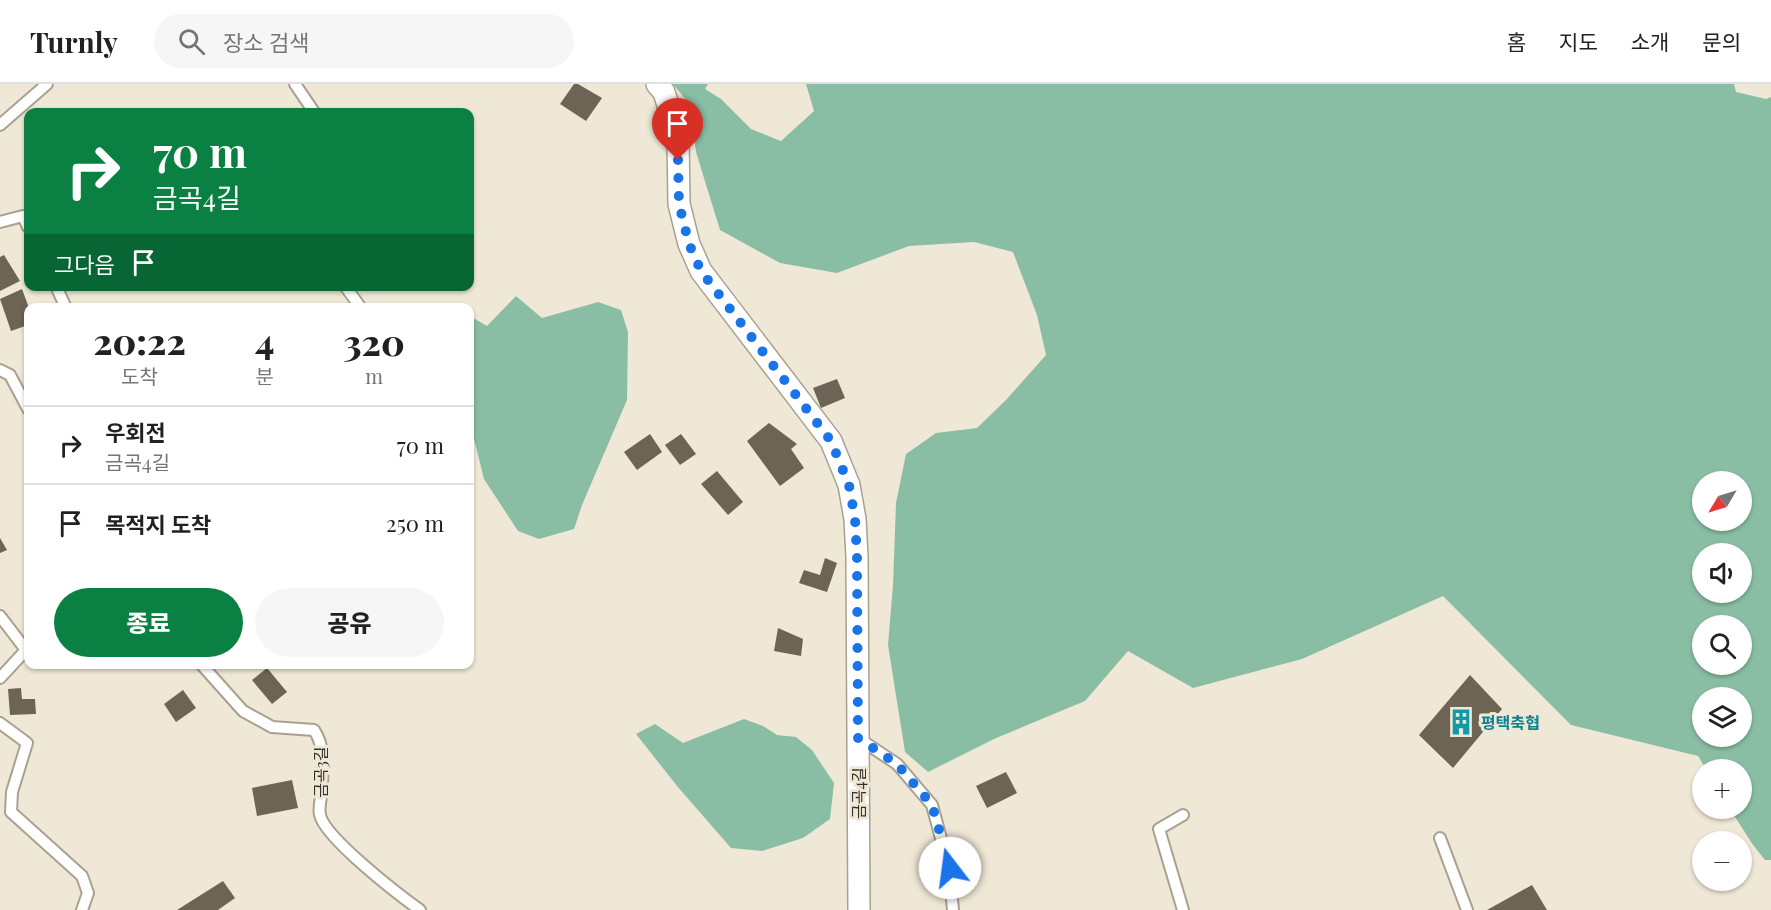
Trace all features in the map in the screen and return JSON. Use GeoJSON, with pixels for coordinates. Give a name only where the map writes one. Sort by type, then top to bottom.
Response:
{"type":"FeatureCollection","features":[{"type":"Feature","properties":{"kind":"street","name":"금곡4길"},"geometry":{"type":"LineString","coordinates":[[657,84],[663,92],[678,138],[679,204],[689,244],[701,271],[831,441],[849,485],[855,519],[857,557],[859,910]]}},
{"type":"Feature","properties":{"kind":"lane"},"geometry":{"type":"LineString","coordinates":[[0,125],[47,84]]}},
{"type":"Feature","properties":{"kind":"lane"},"geometry":{"type":"LineString","coordinates":[[295,84],[311,108]]}},
{"type":"Feature","properties":{"kind":"lane"},"geometry":{"type":"LineString","coordinates":[[0,222],[23,216],[24,218]]}},
{"type":"Feature","properties":{"kind":"lane"},"geometry":{"type":"LineString","coordinates":[[0,370],[10,375],[24,401]]}},
{"type":"Feature","properties":{"kind":"lane"},"geometry":{"type":"LineString","coordinates":[[0,616],[24,647]]}},
{"type":"Feature","properties":{"kind":"lane"},"geometry":{"type":"LineString","coordinates":[[0,678],[24,652]]}},
{"type":"Feature","properties":{"kind":"lane","name":"금곡3길"},"geometry":{"type":"LineString","coordinates":[[205,669],[243,711],[272,727],[314,730],[321,740],[320,816],[338,842],[394,892],[420,910]]}},
{"type":"Feature","properties":{"kind":"lane"},"geometry":{"type":"LineString","coordinates":[[0,723],[27,742],[12,792],[11,812],[82,876],[88,893],[82,910]]}},
{"type":"Feature","properties":{"kind":"lane"},"geometry":{"type":"LineString","coordinates":[[858,738],[897,764],[932,805],[950,868],[953,910]]}},
{"type":"Feature","properties":{"kind":"lane"},"geometry":{"type":"LineString","coordinates":[[1183,910],[1159,829],[1184,815]]}},
{"type":"Feature","properties":{"kind":"lane"},"geometry":{"type":"LineString","coordinates":[[1440,838],[1467,910]]}},
{"type":"Feature","properties":{"kind":"green space"},"geometry":{"type":"Polygon","coordinates":[[[673,84],[708,84],[705,89],[721,99],[751,129],[781,141],[814,111],[806,84],[1734,84],[1736,92],[1766,99],[1771,97],[1771,860],[1765,860],[1752,843],[1752,831],[1744,831],[1736,819],[1752,819],[1752,759],[1700,759],[1698,756],[1571,725],[1443,596],[1302,659],[1193,688],[1128,651],[1085,701],[994,739],[928,772],[905,752],[888,645],[896,503],[906,454],[936,433],[977,428],[1006,400],[1046,355],[1037,315],[1013,252],[974,242],[909,246],[837,273],[780,263],[720,230],[696,152],[691,106],[673,84]]]}},
{"type":"Feature","properties":{"kind":"green space"},"geometry":{"type":"Polygon","coordinates":[[[516,296],[542,318],[598,302],[621,310],[628,332],[627,400],[574,529],[539,539],[518,531],[484,479],[474,439],[474,318],[487,326],[516,296]]]}},
{"type":"Feature","properties":{"kind":"green space"},"geometry":{"type":"Polygon","coordinates":[[[744,719],[763,726],[777,735],[796,737],[812,750],[834,783],[830,819],[803,838],[762,851],[731,848],[636,734],[655,724],[683,743],[744,719]]]}},
{"type":"Feature","properties":{"kind":"building"},"geometry":{"type":"Polygon","coordinates":[[[574,84],[602,98],[586,121],[560,104],[574,84]]]}},
{"type":"Feature","properties":{"kind":"building"},"geometry":{"type":"Polygon","coordinates":[[[4,255],[20,281],[0,291],[0,257],[4,255]]]}},
{"type":"Feature","properties":{"kind":"building"},"geometry":{"type":"Polygon","coordinates":[[[22,289],[27,303],[24,303],[24,326],[11,331],[0,299],[22,289]]]}},
{"type":"Feature","properties":{"kind":"building"},"geometry":{"type":"Polygon","coordinates":[[[837,379],[845,398],[821,408],[813,388],[837,379]]]}},
{"type":"Feature","properties":{"kind":"building"},"geometry":{"type":"Polygon","coordinates":[[[769,423],[797,444],[791,449],[804,468],[780,486],[747,441],[769,423]]]}},
{"type":"Feature","properties":{"kind":"building"},"geometry":{"type":"Polygon","coordinates":[[[650,434],[662,452],[637,470],[624,452],[650,434]]]}},
{"type":"Feature","properties":{"kind":"building"},"geometry":{"type":"Polygon","coordinates":[[[681,434],[696,454],[680,465],[665,445],[681,434]]]}},
{"type":"Feature","properties":{"kind":"building"},"geometry":{"type":"Polygon","coordinates":[[[717,471],[743,502],[728,515],[701,484],[717,471]]]}},
{"type":"Feature","properties":{"kind":"building"},"geometry":{"type":"Polygon","coordinates":[[[0,538],[7,550],[0,553],[0,538]]]}},
{"type":"Feature","properties":{"kind":"building"},"geometry":{"type":"Polygon","coordinates":[[[825,558],[837,563],[827,592],[799,583],[804,570],[820,575],[825,558]]]}},
{"type":"Feature","properties":{"kind":"building"},"geometry":{"type":"Polygon","coordinates":[[[778,628],[803,639],[801,656],[774,651],[778,628]]]}},
{"type":"Feature","properties":{"kind":"building"},"geometry":{"type":"Polygon","coordinates":[[[268,669],[287,692],[272,704],[252,680],[268,669]]]}},
{"type":"Feature","properties":{"kind":"building","name":"평택축협"},"geometry":{"type":"Polygon","coordinates":[[[1470,675],[1502,709],[1453,768],[1419,735],[1470,675]]]}},
{"type":"Feature","properties":{"kind":"building"},"geometry":{"type":"Polygon","coordinates":[[[21,688],[22,699],[35,699],[36,714],[10,715],[8,689],[21,688]]]}},
{"type":"Feature","properties":{"kind":"building"},"geometry":{"type":"Polygon","coordinates":[[[183,690],[196,708],[176,722],[164,704],[183,690]]]}},
{"type":"Feature","properties":{"kind":"building"},"geometry":{"type":"Polygon","coordinates":[[[1006,772],[1017,793],[987,808],[976,786],[1006,772]]]}},
{"type":"Feature","properties":{"kind":"building"},"geometry":{"type":"Polygon","coordinates":[[[292,780],[298,808],[257,816],[252,788],[292,780]]]}},
{"type":"Feature","properties":{"kind":"building"},"geometry":{"type":"Polygon","coordinates":[[[223,881],[235,898],[218,910],[177,910],[223,881]]]}},
{"type":"Feature","properties":{"kind":"building"},"geometry":{"type":"Polygon","coordinates":[[[1532,885],[1547,910],[1487,910],[1532,885]]]}},
{"type":"Feature","properties":{"kind":"place","name":"평택축협"},"geometry":{"type":"Point","coordinates":[1461,722]}},
{"type":"Feature","properties":{"kind":"route"},"geometry":{"type":"LineString","coordinates":[[678,160],[679,204],[689,244],[701,271],[831,441],[849,485],[855,519],[857,557],[858,738],[897,764],[932,805],[950,868]]}}]}
